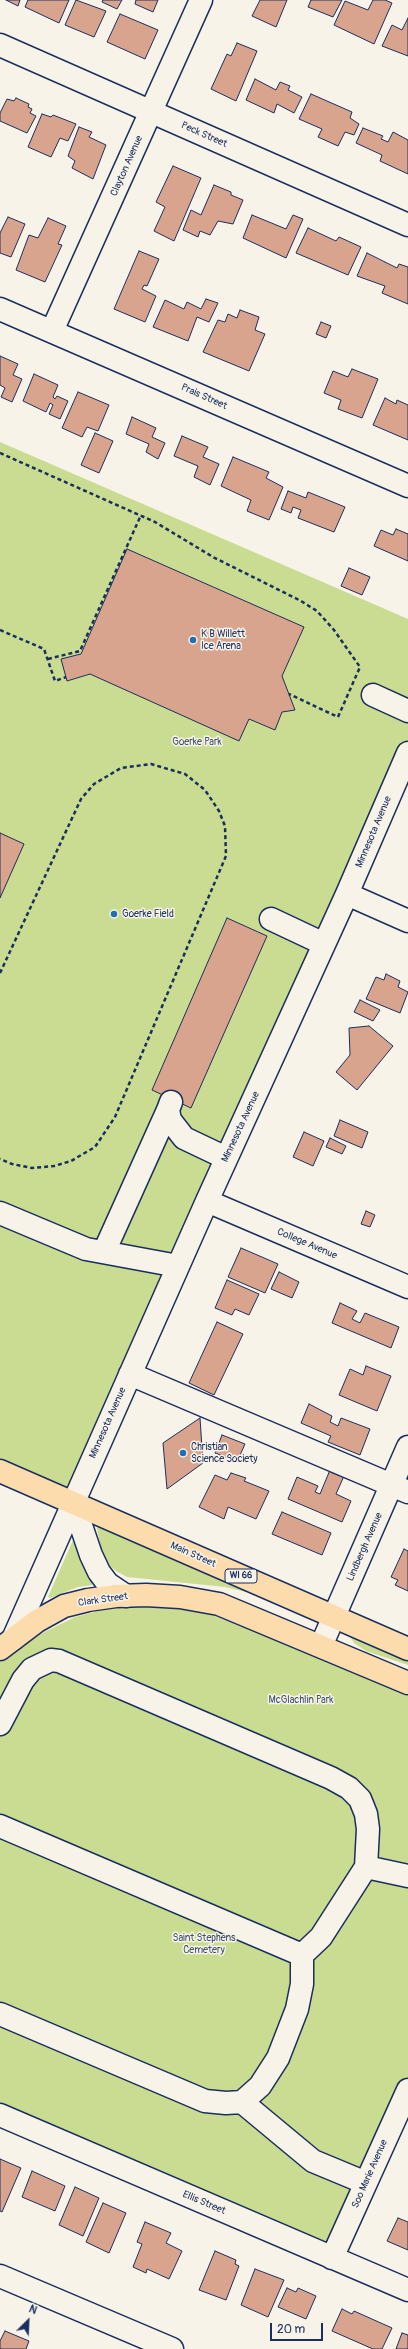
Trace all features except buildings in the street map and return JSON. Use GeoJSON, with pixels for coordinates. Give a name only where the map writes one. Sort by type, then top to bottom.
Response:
{"type":"FeatureCollection","features":[{"type":"Feature","properties":{"kind":"main road","name":"Main Street"},"geometry":{"type":"LineString","coordinates":[[0,1471],[408,1650]]}},
{"type":"Feature","properties":{"kind":"main road","name":"Clark Street"},"geometry":{"type":"LineString","coordinates":[[6,1644],[43,1617],[64,1606],[88,1600],[126,1596],[180,1597],[219,1604],[408,1683]]}},
{"type":"Feature","properties":{"kind":"street","name":"Clayton Avenue"},"geometry":{"type":"LineString","coordinates":[[52,331],[152,112],[201,0]]}},
{"type":"Feature","properties":{"kind":"street","name":"Peck Street"},"geometry":{"type":"LineString","coordinates":[[0,45],[408,225]]}},
{"type":"Feature","properties":{"kind":"street","name":"Prais Street"},"geometry":{"type":"LineString","coordinates":[[0,309],[408,486]]}},
{"type":"Feature","properties":{"kind":"street"},"geometry":{"type":"LineString","coordinates":[[373,695],[408,711]]}},
{"type":"Feature","properties":{"kind":"street","name":"Minnesota Avenue"},"geometry":{"type":"LineString","coordinates":[[6,1644],[73,1502],[226,1158],[347,894],[408,753]]}},
{"type":"Feature","properties":{"kind":"street"},"geometry":{"type":"LineString","coordinates":[[347,894],[408,921]]}},
{"type":"Feature","properties":{"kind":"street"},"geometry":{"type":"LineString","coordinates":[[270,919],[324,944]]}},
{"type":"Feature","properties":{"kind":"street"},"geometry":{"type":"LineString","coordinates":[[104,1252],[170,1104],[170,1120],[184,1138],[226,1158]]}},
{"type":"Feature","properties":{"kind":"street","name":"College Avenue"},"geometry":{"type":"LineString","coordinates":[[207,1201],[408,1287]]}},
{"type":"Feature","properties":{"kind":"street"},"geometry":{"type":"LineString","coordinates":[[0,1213],[79,1246],[178,1266]]}},
{"type":"Feature","properties":{"kind":"street"},"geometry":{"type":"LineString","coordinates":[[130,1374],[400,1489]]}},
{"type":"Feature","properties":{"kind":"street","name":"Lindbergh Avenue"},"geometry":{"type":"LineString","coordinates":[[321,1646],[334,1617],[400,1489],[408,1447]]}},
{"type":"Feature","properties":{"kind":"street"},"geometry":{"type":"LineString","coordinates":[[73,1502],[91,1555],[99,1572],[108,1584],[126,1596]]}},
{"type":"Feature","properties":{"kind":"street"},"geometry":{"type":"LineString","coordinates":[[0,1724],[23,1680],[32,1669],[42,1663],[60,1661],[332,1778],[349,1788],[360,1799],[366,1814],[368,1829],[366,1866],[321,1937],[302,1955],[302,1984],[297,2009],[278,2058],[260,2086],[242,2102],[226,2103],[205,2101],[0,2014]]}},
{"type":"Feature","properties":{"kind":"street"},"geometry":{"type":"LineString","coordinates":[[0,1826],[302,1955]]}},
{"type":"Feature","properties":{"kind":"street"},"geometry":{"type":"LineString","coordinates":[[366,1866],[408,1876]]}},
{"type":"Feature","properties":{"kind":"street","name":"Soo Marie Avenue"},"geometry":{"type":"LineString","coordinates":[[332,2258],[408,2090]]}},
{"type":"Feature","properties":{"kind":"street"},"geometry":{"type":"LineString","coordinates":[[242,2102],[313,2161],[366,2183]]}},
{"type":"Feature","properties":{"kind":"street","name":"Ellis Street"},"geometry":{"type":"LineString","coordinates":[[0,2115],[408,2290]]}},
{"type":"Feature","properties":{"kind":"street"},"geometry":{"type":"LineString","coordinates":[[0,2276],[172,2349]]}},
{"type":"Feature","properties":{"kind":"path"},"geometry":{"type":"LineString","coordinates":[[0,453],[141,515],[225,564],[310,606],[325,619],[360,667],[338,717],[289,694]]}},
{"type":"Feature","properties":{"kind":"path"},"geometry":{"type":"LineString","coordinates":[[48,659],[80,651],[141,515]]}},
{"type":"Feature","properties":{"kind":"path"},"geometry":{"type":"LineString","coordinates":[[0,630],[44,649],[55,681],[66,677]]}},
{"type":"Feature","properties":{"kind":"path"},"geometry":{"type":"LineString","coordinates":[[0,973],[81,799],[94,784],[121,768],[151,764],[185,774],[206,790],[219,811],[225,826],[226,856],[115,1117],[95,1147],[71,1161],[54,1166],[32,1168],[12,1164],[0,1159]]}},
{"type":"Feature","properties":{"kind":"green space","name":"Goerke Park"},"geometry":{"type":"Polygon","coordinates":[[[0,442],[408,619],[408,753],[73,1502],[0,1471],[0,442]]]}},
{"type":"Feature","properties":{"kind":"green space"},"geometry":{"type":"Polygon","coordinates":[[[100,1527],[250,1593],[225,1587],[127,1577],[116,1571],[107,1563],[102,1554],[97,1528],[100,1527]]]}},
{"type":"Feature","properties":{"kind":"green space"},"geometry":{"type":"Polygon","coordinates":[[[77,1531],[95,1582],[92,1585],[78,1587],[50,1598],[48,1597],[77,1531]]]}},
{"type":"Feature","properties":{"kind":"green space","name":"Saint Stephens Cemetery"},"geometry":{"type":"Polygon","coordinates":[[[140,1605],[187,1608],[212,1615],[317,1656],[408,1695],[408,2090],[332,2258],[0,2111],[0,1654],[75,1617],[110,1608],[140,1605]]]}},
{"type":"Feature","properties":{"kind":"green space"},"geometry":{"type":"Polygon","coordinates":[[[348,1633],[408,1658],[408,1665],[366,1651],[354,1643],[348,1633]]]}},
{"type":"Feature","properties":{"kind":"place","name":"K B Willett Ice Arena"},"geometry":{"type":"Point","coordinates":[193,640]}},
{"type":"Feature","properties":{"kind":"place","name":"Goerke Field"},"geometry":{"type":"Point","coordinates":[114,914]}},
{"type":"Feature","properties":{"kind":"place","name":"Christian Science Society"},"geometry":{"type":"Point","coordinates":[183,1453]}},
{"type":"Feature","properties":{"kind":"park label","name":"McGlachlin Park"},"geometry":{"type":"Point","coordinates":[301,1700]}}]}
